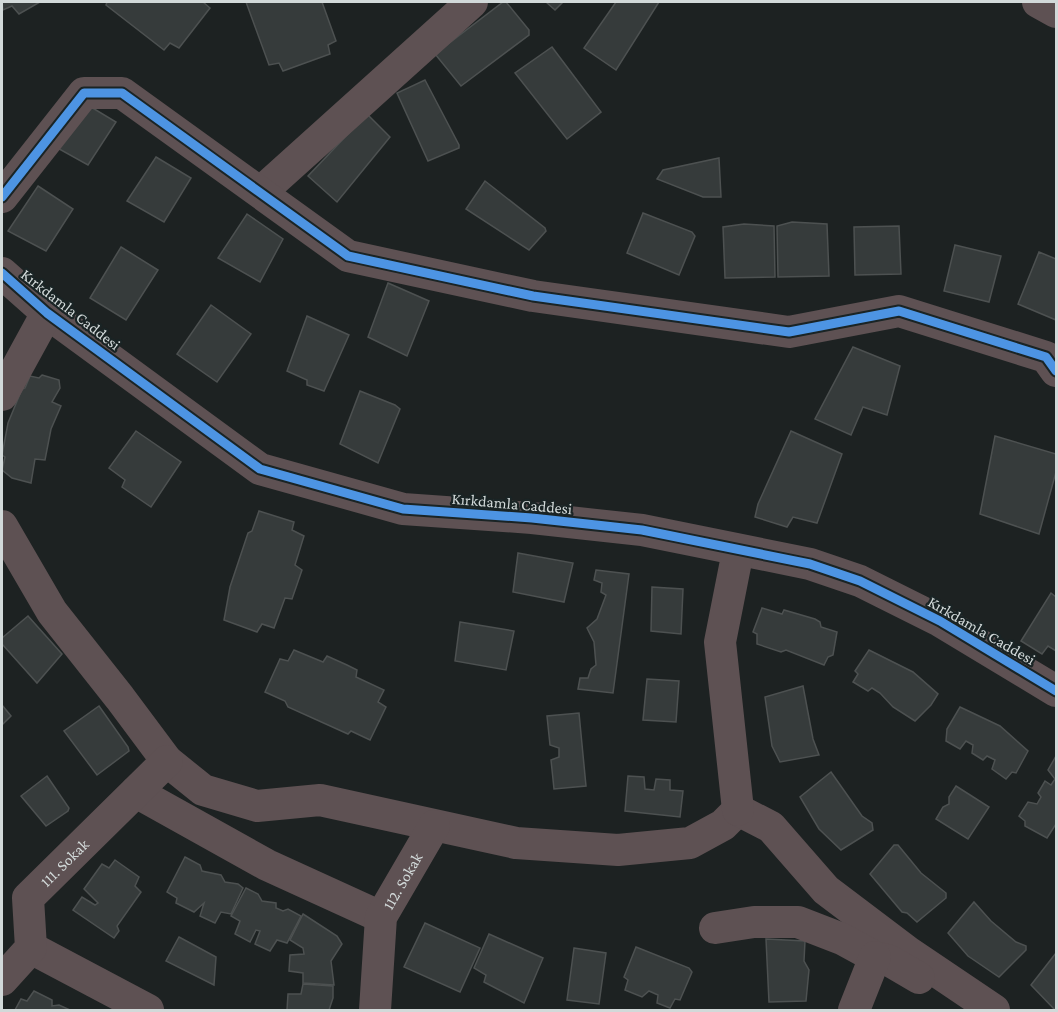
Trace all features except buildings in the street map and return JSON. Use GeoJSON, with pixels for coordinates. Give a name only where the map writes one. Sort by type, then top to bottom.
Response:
{"type":"FeatureCollection","features":[{"type":"Feature","properties":{"kind":"street"},"geometry":{"type":"LineString","coordinates":[[261,192],[472,2]]}},
{"type":"Feature","properties":{"kind":"street"},"geometry":{"type":"LineString","coordinates":[[1038,2],[1056,12]]}},
{"type":"Feature","properties":{"kind":"street"},"geometry":{"type":"LineString","coordinates":[[2,197],[84,93],[122,93],[348,256],[533,296],[789,332],[899,311],[1046,357],[1056,371]]}},
{"type":"Feature","properties":{"kind":"street","name":"Kırkdamla Caddesi"},"geometry":{"type":"LineString","coordinates":[[2,273],[47,312],[260,469],[403,509],[532,518],[642,530],[810,564],[860,581],[940,621],[1056,691]]}},
{"type":"Feature","properties":{"kind":"street"},"geometry":{"type":"LineString","coordinates":[[2,395],[47,312]]}},
{"type":"Feature","properties":{"kind":"street"},"geometry":{"type":"LineString","coordinates":[[2,526],[52,612],[167,761],[203,790],[257,806],[320,800],[516,843],[618,850],[690,843],[723,825],[738,810]]}},
{"type":"Feature","properties":{"kind":"street"},"geometry":{"type":"LineString","coordinates":[[738,551],[720,642],[738,810]]}},
{"type":"Feature","properties":{"kind":"street","name":"111. Sokak"},"geometry":{"type":"LineString","coordinates":[[31,948],[28,898],[167,761]]}},
{"type":"Feature","properties":{"kind":"street"},"geometry":{"type":"LineString","coordinates":[[136,792],[267,865],[381,916]]}},
{"type":"Feature","properties":{"kind":"street"},"geometry":{"type":"LineString","coordinates":[[738,810],[771,827],[826,890],[908,952],[994,1011]]}},
{"type":"Feature","properties":{"kind":"street","name":"112. Sokak"},"geometry":{"type":"LineString","coordinates":[[375,1011],[381,916],[434,826]]}},
{"type":"Feature","properties":{"kind":"street"},"geometry":{"type":"LineString","coordinates":[[715,928],[754,922],[798,922],[842,939],[874,957],[890,961],[974,1011]]}},
{"type":"Feature","properties":{"kind":"street"},"geometry":{"type":"LineString","coordinates":[[2,980],[31,948],[148,1011]]}},
{"type":"Feature","properties":{"kind":"street"},"geometry":{"type":"LineString","coordinates":[[854,1011],[874,957]]}},
{"type":"Feature","properties":{"kind":"cycle path"},"geometry":{"type":"LineString","coordinates":[[2,197],[84,93],[122,93],[348,256],[533,296],[789,332],[899,311],[1046,357],[1056,371]]}},
{"type":"Feature","properties":{"kind":"cycle path"},"geometry":{"type":"LineString","coordinates":[[2,273],[47,313],[260,469],[403,509],[532,518],[642,530],[810,564],[860,581],[940,621],[1056,691]]}}]}
